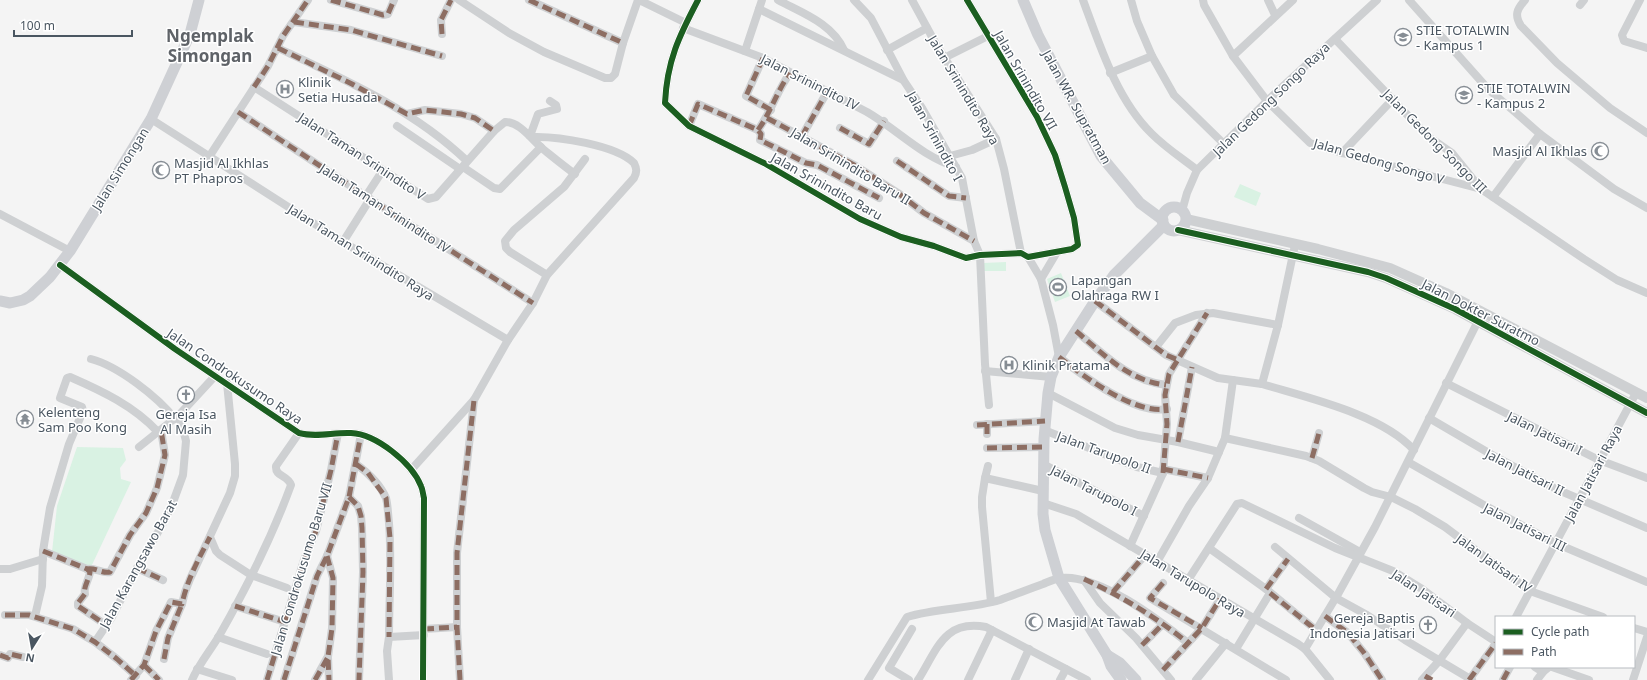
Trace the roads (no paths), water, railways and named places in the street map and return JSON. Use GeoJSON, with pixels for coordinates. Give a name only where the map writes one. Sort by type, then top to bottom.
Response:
{"type":"FeatureCollection","features":[{"type":"Feature","properties":{"kind":"main road","name":"Jalan Simongan"},"geometry":{"type":"LineString","coordinates":[[0,301],[10,303],[30,296],[50,277],[70,251],[151,120],[190,34],[199,0]]}},
{"type":"Feature","properties":{"kind":"main road","name":"Jalan WR. Supratman"},"geometry":{"type":"LineString","coordinates":[[1023,0],[1038,35],[1101,156],[1140,203],[1163,223]]}},
{"type":"Feature","properties":{"kind":"main road"},"geometry":{"type":"LineString","coordinates":[[1119,678],[1111,666],[1107,655],[1058,578],[1045,530],[1043,503],[1043,447],[1048,393],[1051,377],[1059,357],[1094,302],[1114,275],[1163,223],[1165,211],[1170,208],[1177,208],[1184,215],[1185,224],[1178,230],[1173,231],[1163,223]]}},
{"type":"Feature","properties":{"kind":"main road"},"geometry":{"type":"LineString","coordinates":[[1107,655],[1120,663],[1136,680]]}},
{"type":"Feature","properties":{"kind":"street"},"geometry":{"type":"LineString","coordinates":[[209,157],[278,48],[283,36],[308,0]]}},
{"type":"Feature","properties":{"kind":"street"},"geometry":{"type":"LineString","coordinates":[[331,0],[383,15],[388,14],[394,0]]}},
{"type":"Feature","properties":{"kind":"street"},"geometry":{"type":"LineString","coordinates":[[442,34],[441,20],[451,0]]}},
{"type":"Feature","properties":{"kind":"street"},"geometry":{"type":"LineString","coordinates":[[459,0],[509,33],[544,52],[599,76],[611,78],[615,74],[623,43],[639,0]]}},
{"type":"Feature","properties":{"kind":"street"},"geometry":{"type":"LineString","coordinates":[[529,0],[623,43]]}},
{"type":"Feature","properties":{"kind":"street","name":"Jalan Srinindito IV"},"geometry":{"type":"LineString","coordinates":[[639,0],[685,25],[763,58],[868,112],[884,121],[929,156],[940,162],[956,167]]}},
{"type":"Feature","properties":{"kind":"street"},"geometry":{"type":"LineString","coordinates":[[685,25],[698,0]]}},
{"type":"Feature","properties":{"kind":"street"},"geometry":{"type":"LineString","coordinates":[[745,51],[762,0]]}},
{"type":"Feature","properties":{"kind":"street"},"geometry":{"type":"LineString","coordinates":[[778,0],[815,19],[833,32],[840,41],[844,50]]}},
{"type":"Feature","properties":{"kind":"street"},"geometry":{"type":"LineString","coordinates":[[854,0],[871,18],[904,81]]}},
{"type":"Feature","properties":{"kind":"street","name":"Jalan Srinindito Raya"},"geometry":{"type":"LineString","coordinates":[[912,0],[944,58],[996,139],[1024,255],[1041,279],[1053,325],[1059,357]]}},
{"type":"Feature","properties":{"kind":"street","name":"Jalan Srinindito VII"},"geometry":{"type":"LineString","coordinates":[[967,0],[1037,117],[1055,155],[1074,218],[1078,243]]}},
{"type":"Feature","properties":{"kind":"street"},"geometry":{"type":"LineString","coordinates":[[1083,0],[1110,73],[1140,121],[1153,135],[1197,170]]}},
{"type":"Feature","properties":{"kind":"street"},"geometry":{"type":"LineString","coordinates":[[1131,0],[1137,21],[1152,56],[1174,95],[1224,144]]}},
{"type":"Feature","properties":{"kind":"street","name":"Jalan Gedong Songo V"},"geometry":{"type":"LineString","coordinates":[[1203,0],[1204,5],[1233,56],[1267,101],[1310,143],[1342,153],[1481,189]]}},
{"type":"Feature","properties":{"kind":"street"},"geometry":{"type":"LineString","coordinates":[[1268,0],[1275,15]]}},
{"type":"Feature","properties":{"kind":"street"},"geometry":{"type":"LineString","coordinates":[[1233,56],[1275,15],[1293,0]]}},
{"type":"Feature","properties":{"kind":"street","name":"Jalan Gedong Songo Raya"},"geometry":{"type":"LineString","coordinates":[[1184,215],[1187,193],[1197,170],[1267,101],[1377,0]]}},
{"type":"Feature","properties":{"kind":"street"},"geometry":{"type":"LineString","coordinates":[[1409,0],[1489,90],[1540,134],[1614,189],[1647,208]]}},
{"type":"Feature","properties":{"kind":"street"},"geometry":{"type":"LineString","coordinates":[[1524,0],[1516,13],[1517,20],[1521,26],[1557,63],[1610,108],[1647,133]]}},
{"type":"Feature","properties":{"kind":"street"},"geometry":{"type":"LineString","coordinates":[[1640,0],[1622,35],[1622,38],[1624,41],[1647,48]]}},
{"type":"Feature","properties":{"kind":"street","name":"Jalan Srinindito I"},"geometry":{"type":"LineString","coordinates":[[759,9],[904,81],[922,108],[962,178],[974,242],[980,255]]}},
{"type":"Feature","properties":{"kind":"street"},"geometry":{"type":"LineString","coordinates":[[294,22],[351,30],[442,56]]}},
{"type":"Feature","properties":{"kind":"street","name":"Jalan Srinindito Baru"},"geometry":{"type":"LineString","coordinates":[[685,25],[669,64],[665,103],[689,126],[764,163],[867,222],[901,237],[934,246],[966,258],[980,255],[1024,255],[1057,252],[1072,249],[1078,245],[1078,243]]}},
{"type":"Feature","properties":{"kind":"street"},"geometry":{"type":"LineString","coordinates":[[888,50],[927,28]]}},
{"type":"Feature","properties":{"kind":"street"},"geometry":{"type":"LineString","coordinates":[[944,58],[988,36]]}},
{"type":"Feature","properties":{"kind":"street","name":"Jalan Gedong Songo III"},"geometry":{"type":"LineString","coordinates":[[1335,39],[1429,137],[1452,153],[1481,189],[1617,280],[1647,293]]}},
{"type":"Feature","properties":{"kind":"street"},"geometry":{"type":"LineString","coordinates":[[278,48],[352,84],[407,114],[457,152],[464,166]]}},
{"type":"Feature","properties":{"kind":"street"},"geometry":{"type":"LineString","coordinates":[[1110,73],[1152,56]]}},
{"type":"Feature","properties":{"kind":"street","name":"Jalan Srinindito Baru II"},"geometry":{"type":"LineString","coordinates":[[763,58],[746,96],[769,114],[802,136],[867,173],[898,193],[924,213],[974,242]]}},
{"type":"Feature","properties":{"kind":"street"},"geometry":{"type":"LineString","coordinates":[[758,130],[769,114],[783,82],[790,73]]}},
{"type":"Feature","properties":{"kind":"street","name":"Jalan Taman Srinindito V"},"geometry":{"type":"LineString","coordinates":[[254,87],[428,199],[433,199],[436,197],[464,166]]}},
{"type":"Feature","properties":{"kind":"street"},"geometry":{"type":"LineString","coordinates":[[802,136],[827,92]]}},
{"type":"Feature","properties":{"kind":"street"},"geometry":{"type":"LineString","coordinates":[[1342,153],[1393,99]]}},
{"type":"Feature","properties":{"kind":"street"},"geometry":{"type":"LineString","coordinates":[[531,136],[538,114],[557,109],[556,105],[550,101]]}},
{"type":"Feature","properties":{"kind":"street"},"geometry":{"type":"LineString","coordinates":[[689,126],[698,104],[758,130],[761,134],[760,140],[806,163],[817,164],[879,198]]}},
{"type":"Feature","properties":{"kind":"street"},"geometry":{"type":"LineString","coordinates":[[407,114],[425,110],[461,114],[475,118],[494,131]]}},
{"type":"Feature","properties":{"kind":"street","name":"Jalan Taman Srinindito IV"},"geometry":{"type":"LineString","coordinates":[[238,112],[533,303]]}},
{"type":"Feature","properties":{"kind":"street","name":"Jalan Taman Srinindito Raya"},"geometry":{"type":"LineString","coordinates":[[151,120],[343,242],[508,340]]}},
{"type":"Feature","properties":{"kind":"street"},"geometry":{"type":"LineString","coordinates":[[840,128],[869,144],[884,121]]}},
{"type":"Feature","properties":{"kind":"street"},"geometry":{"type":"LineString","coordinates":[[464,166],[494,131],[501,125],[509,122],[531,136],[540,147],[575,174]]}},
{"type":"Feature","properties":{"kind":"street"},"geometry":{"type":"LineString","coordinates":[[397,126],[464,166],[494,188],[500,190],[540,147]]}},
{"type":"Feature","properties":{"kind":"street"},"geometry":{"type":"LineString","coordinates":[[1493,197],[1540,134]]}},
{"type":"Feature","properties":{"kind":"street"},"geometry":{"type":"LineString","coordinates":[[411,470],[474,400],[508,340],[533,303],[547,274],[634,178],[636,168],[634,163],[626,157],[597,146],[549,136],[531,136]]}},
{"type":"Feature","properties":{"kind":"street"},"geometry":{"type":"LineString","coordinates":[[950,156],[972,150],[996,139]]}},
{"type":"Feature","properties":{"kind":"street"},"geometry":{"type":"LineString","coordinates":[[547,274],[510,252],[506,248],[505,240],[514,230],[564,187],[585,160]]}},
{"type":"Feature","properties":{"kind":"street"},"geometry":{"type":"LineString","coordinates":[[897,161],[949,196],[966,198]]}},
{"type":"Feature","properties":{"kind":"street"},"geometry":{"type":"LineString","coordinates":[[343,242],[383,170]]}},
{"type":"Feature","properties":{"kind":"street"},"geometry":{"type":"LineString","coordinates":[[0,214],[70,251]]}},
{"type":"Feature","properties":{"kind":"street","name":"Jalan Dokter Suratmo"},"geometry":{"type":"LineString","coordinates":[[1184,215],[1295,245],[1388,273],[1446,293],[1647,398]]}},
{"type":"Feature","properties":{"kind":"street","name":"Jalan Dokter Suratmo"},"geometry":{"type":"LineString","coordinates":[[1178,230],[1368,272],[1388,273],[1647,413]]}},
{"type":"Feature","properties":{"kind":"street"},"geometry":{"type":"LineString","coordinates":[[1262,384],[1278,325],[1295,245]]}},
{"type":"Feature","properties":{"kind":"street"},"geometry":{"type":"LineString","coordinates":[[1041,279],[1057,252]]}},
{"type":"Feature","properties":{"kind":"street"},"geometry":{"type":"LineString","coordinates":[[980,255],[989,406]]}},
{"type":"Feature","properties":{"kind":"street","name":"Jalan Condrokusumo Raya"},"geometry":{"type":"LineString","coordinates":[[60,265],[175,349],[299,433],[314,436],[338,433],[361,434],[388,448],[411,470],[421,486],[424,498],[423,680]]}},
{"type":"Feature","properties":{"kind":"street"},"geometry":{"type":"LineString","coordinates":[[1094,302],[1166,355],[1218,378],[1262,384],[1367,418],[1384,427],[1410,445],[1414,450]]}},
{"type":"Feature","properties":{"kind":"street"},"geometry":{"type":"LineString","coordinates":[[1156,347],[1175,323],[1196,315],[1207,313],[1278,325]]}},
{"type":"Feature","properties":{"kind":"street"},"geometry":{"type":"LineString","coordinates":[[1130,546],[1163,471],[1166,439],[1166,385],[1170,370],[1178,360],[1207,313]]}},
{"type":"Feature","properties":{"kind":"street"},"geometry":{"type":"LineString","coordinates":[[1305,649],[1336,598],[1391,497],[1446,383],[1478,321]]}},
{"type":"Feature","properties":{"kind":"street"},"geometry":{"type":"LineString","coordinates":[[1076,331],[1128,373],[1142,380],[1166,385]]}},
{"type":"Feature","properties":{"kind":"street"},"geometry":{"type":"LineString","coordinates":[[1059,357],[1092,381],[1122,399],[1145,408],[1161,410],[1167,409]]}},
{"type":"Feature","properties":{"kind":"street"},"geometry":{"type":"LineString","coordinates":[[91,359],[106,363],[119,371],[177,417]]}},
{"type":"Feature","properties":{"kind":"street"},"geometry":{"type":"LineString","coordinates":[[1178,442],[1192,367]]}},
{"type":"Feature","properties":{"kind":"street"},"geometry":{"type":"LineString","coordinates":[[986,371],[1051,377]]}},
{"type":"Feature","properties":{"kind":"street"},"geometry":{"type":"LineString","coordinates":[[139,447],[177,417],[215,376]]}},
{"type":"Feature","properties":{"kind":"street"},"geometry":{"type":"LineString","coordinates":[[0,569],[10,569],[43,555],[87,569],[92,568],[108,573],[110,572],[130,535],[146,513],[156,488],[165,455],[160,431],[110,395],[68,377],[60,398],[82,407],[83,411],[74,431],[50,508],[43,555],[42,586],[35,616]]}},
{"type":"Feature","properties":{"kind":"street"},"geometry":{"type":"LineString","coordinates":[[1157,562],[1188,506],[1208,478],[1226,438],[1232,380]]}},
{"type":"Feature","properties":{"kind":"street"},"geometry":{"type":"LineString","coordinates":[[164,659],[168,638],[182,604],[184,592],[230,493],[235,476],[226,383]]}},
{"type":"Feature","properties":{"kind":"street","name":"Jalan Jatisari I"},"geometry":{"type":"LineString","coordinates":[[1446,383],[1599,460],[1647,478]]}},
{"type":"Feature","properties":{"kind":"street","name":"Jalan Jatisari Raya"},"geometry":{"type":"LineString","coordinates":[[1517,616],[1636,392]]}},
{"type":"Feature","properties":{"kind":"street"},"geometry":{"type":"LineString","coordinates":[[1048,393],[1116,428],[1138,435],[1166,439],[1220,452]]}},
{"type":"Feature","properties":{"kind":"street"},"geometry":{"type":"LineString","coordinates":[[460,680],[457,627],[457,553],[474,400]]}},
{"type":"Feature","properties":{"kind":"street","name":"Jalan Karangsawo Barat"},"geometry":{"type":"LineString","coordinates":[[95,642],[170,510],[183,475],[186,441],[177,417]]}},
{"type":"Feature","properties":{"kind":"street","name":"Jalan Jatisari II"},"geometry":{"type":"LineString","coordinates":[[1429,418],[1494,456],[1556,489],[1647,528]]}},
{"type":"Feature","properties":{"kind":"street"},"geometry":{"type":"LineString","coordinates":[[987,424],[987,434]]}},
{"type":"Feature","properties":{"kind":"street"},"geometry":{"type":"LineString","coordinates":[[977,425],[1045,426]]}},
{"type":"Feature","properties":{"kind":"street","name":"Jalan Tarupolo II"},"geometry":{"type":"LineString","coordinates":[[1045,426],[1138,467],[1208,478]]}},
{"type":"Feature","properties":{"kind":"street"},"geometry":{"type":"LineString","coordinates":[[192,680],[197,669],[218,637],[266,548],[291,485],[289,480],[278,474],[276,466],[299,433]]}},
{"type":"Feature","properties":{"kind":"street","name":"Jalan Condrokusumo Baru VII"},"geometry":{"type":"LineString","coordinates":[[267,680],[304,560],[316,531],[335,454],[338,433]]}},
{"type":"Feature","properties":{"kind":"street"},"geometry":{"type":"LineString","coordinates":[[1312,458],[1320,433]]}},
{"type":"Feature","properties":{"kind":"street"},"geometry":{"type":"LineString","coordinates":[[284,680],[317,576],[327,556],[349,497],[361,434]]}},
{"type":"Feature","properties":{"kind":"street","name":"Jalan Jatisari IV"},"geometry":{"type":"LineString","coordinates":[[1226,438],[1312,458],[1319,461],[1364,488],[1372,492],[1391,497],[1445,527],[1530,591],[1600,616]]}},
{"type":"Feature","properties":{"kind":"street"},"geometry":{"type":"LineString","coordinates":[[987,448],[1043,447]]}},
{"type":"Feature","properties":{"kind":"street","name":"Jalan Jatisari III"},"geometry":{"type":"LineString","coordinates":[[1408,462],[1555,544],[1647,582]]}},
{"type":"Feature","properties":{"kind":"street"},"geometry":{"type":"LineString","coordinates":[[356,464],[368,473],[386,498],[390,538],[389,637],[387,651],[389,680]]}},
{"type":"Feature","properties":{"kind":"street","name":"Jalan Tarupolo I"},"geometry":{"type":"LineString","coordinates":[[1043,464],[1144,516]]}},
{"type":"Feature","properties":{"kind":"street"},"geometry":{"type":"LineString","coordinates":[[988,466],[982,497],[982,507],[991,602]]}},
{"type":"Feature","properties":{"kind":"street"},"geometry":{"type":"LineString","coordinates":[[985,478],[1043,491]]}},
{"type":"Feature","properties":{"kind":"street"},"geometry":{"type":"LineString","coordinates":[[349,497],[358,506],[362,528],[363,572],[359,680]]}},
{"type":"Feature","properties":{"kind":"street","name":"Jalan Tarupolo Raya"},"geometry":{"type":"LineString","coordinates":[[1043,503],[1076,514],[1305,649],[1330,680]]}},
{"type":"Feature","properties":{"kind":"street"},"geometry":{"type":"LineString","coordinates":[[1188,580],[1237,504],[1240,503],[1336,548],[1359,554]]}},
{"type":"Feature","properties":{"kind":"street"},"geometry":{"type":"LineString","coordinates":[[1299,518],[1359,554]]}},
{"type":"Feature","properties":{"kind":"street"},"geometry":{"type":"LineString","coordinates":[[210,536],[216,551],[220,555],[251,575],[287,588]]}},
{"type":"Feature","properties":{"kind":"street"},"geometry":{"type":"LineString","coordinates":[[1275,547],[1336,598],[1367,615],[1470,680],[1495,643]]}},
{"type":"Feature","properties":{"kind":"street"},"geometry":{"type":"LineString","coordinates":[[1209,548],[1268,591],[1316,630]]}},
{"type":"Feature","properties":{"kind":"street","name":"Jalan Jatisari"},"geometry":{"type":"LineString","coordinates":[[1359,554],[1393,571],[1422,589],[1467,623],[1495,641]]}},
{"type":"Feature","properties":{"kind":"street"},"geometry":{"type":"LineString","coordinates":[[1113,592],[1145,555]]}},
{"type":"Feature","properties":{"kind":"street"},"geometry":{"type":"LineString","coordinates":[[327,556],[333,578],[332,628],[328,657],[328,680]]}},
{"type":"Feature","properties":{"kind":"street"},"geometry":{"type":"LineString","coordinates":[[1236,649],[1254,619],[1268,591],[1288,559]]}},
{"type":"Feature","properties":{"kind":"street"},"geometry":{"type":"LineString","coordinates":[[137,568],[163,580]]}},
{"type":"Feature","properties":{"kind":"street"},"geometry":{"type":"LineString","coordinates":[[87,569],[90,572],[84,590],[85,594],[78,603],[78,606],[106,625]]}},
{"type":"Feature","properties":{"kind":"street"},"geometry":{"type":"LineString","coordinates":[[868,680],[907,617],[991,602],[1058,578],[1084,579],[1113,592],[1163,624],[1188,644]]}},
{"type":"Feature","properties":{"kind":"street"},"geometry":{"type":"LineString","coordinates":[[1084,579],[1100,603],[1142,645],[1171,680]]}},
{"type":"Feature","properties":{"kind":"street"},"geometry":{"type":"LineString","coordinates":[[1163,583],[1150,598],[1286,680]]}},
{"type":"Feature","properties":{"kind":"street"},"geometry":{"type":"LineString","coordinates":[[1163,670],[1202,628],[1220,599]]}},
{"type":"Feature","properties":{"kind":"street"},"geometry":{"type":"LineString","coordinates":[[5,615],[22,614],[35,616],[72,629],[95,642],[117,659],[133,678],[144,665],[156,631],[171,602],[182,604]]}},
{"type":"Feature","properties":{"kind":"street"},"geometry":{"type":"LineString","coordinates":[[235,606],[285,622]]}},
{"type":"Feature","properties":{"kind":"street"},"geometry":{"type":"LineString","coordinates":[[1324,616],[1348,633],[1365,654],[1382,680]]}},
{"type":"Feature","properties":{"kind":"street"},"geometry":{"type":"LineString","coordinates":[[1426,679],[1467,623]]}},
{"type":"Feature","properties":{"kind":"street"},"geometry":{"type":"LineString","coordinates":[[1142,645],[1163,624]]}},
{"type":"Feature","properties":{"kind":"street"},"geometry":{"type":"LineString","coordinates":[[918,680],[950,632],[958,627],[976,625],[986,627],[1087,680]]}},
{"type":"Feature","properties":{"kind":"street"},"geometry":{"type":"LineString","coordinates":[[389,637],[457,627]]}},
{"type":"Feature","properties":{"kind":"street"},"geometry":{"type":"LineString","coordinates":[[889,668],[912,628]]}},
{"type":"Feature","properties":{"kind":"street"},"geometry":{"type":"LineString","coordinates":[[1635,628],[1647,632]]}},
{"type":"Feature","properties":{"kind":"street"},"geometry":{"type":"LineString","coordinates":[[968,680],[992,630]]}},
{"type":"Feature","properties":{"kind":"street"},"geometry":{"type":"LineString","coordinates":[[218,637],[267,654]]}},
{"type":"Feature","properties":{"kind":"street"},"geometry":{"type":"LineString","coordinates":[[1634,680],[1647,637]]}},
{"type":"Feature","properties":{"kind":"street"},"geometry":{"type":"LineString","coordinates":[[1196,680],[1213,662],[1226,643]]}},
{"type":"Feature","properties":{"kind":"street"},"geometry":{"type":"LineString","coordinates":[[1015,680],[1029,649]]}},
{"type":"Feature","properties":{"kind":"street"},"geometry":{"type":"LineString","coordinates":[[0,656],[8,658],[10,654],[23,657]]}},
{"type":"Feature","properties":{"kind":"street"},"geometry":{"type":"LineString","coordinates":[[315,680],[328,657]]}},
{"type":"Feature","properties":{"kind":"street"},"geometry":{"type":"LineString","coordinates":[[878,662],[909,680]]}},
{"type":"Feature","properties":{"kind":"street"},"geometry":{"type":"LineString","coordinates":[[144,665],[160,680]]}},
{"type":"Feature","properties":{"kind":"street"},"geometry":{"type":"LineString","coordinates":[[1503,680],[1509,668]]}},
{"type":"Feature","properties":{"kind":"street"},"geometry":{"type":"LineString","coordinates":[[1555,668],[1589,680]]}},
{"type":"Feature","properties":{"kind":"street"},"geometry":{"type":"LineString","coordinates":[[197,669],[232,680]]}},
{"type":"Feature","properties":{"kind":"street"},"geometry":{"type":"LineString","coordinates":[[1060,680],[1066,669]]}},
{"type":"Feature","properties":{"kind":"street"},"geometry":{"type":"LineString","coordinates":[[1537,680],[1546,670]]}},
{"type":"Feature","properties":{"kind":"place","name":"STIE TOTALWIN - Kampus 1"},"geometry":{"type":"Point","coordinates":[1403,37]}},
{"type":"Feature","properties":{"kind":"place","name":"Klinik Setia Husada"},"geometry":{"type":"Point","coordinates":[285,89]}},
{"type":"Feature","properties":{"kind":"place","name":"STIE TOTALWIN - Kampus 2"},"geometry":{"type":"Point","coordinates":[1464,95]}},
{"type":"Feature","properties":{"kind":"place","name":"Masjid Al Ikhlas"},"geometry":{"type":"Point","coordinates":[1600,151]}},
{"type":"Feature","properties":{"kind":"place","name":"Masjid Al Ikhlas PT Phapros"},"geometry":{"type":"Point","coordinates":[161,170]}},
{"type":"Feature","properties":{"kind":"place","name":"Lapangan Olahraga RW I"},"geometry":{"type":"Point","coordinates":[1058,287]}},
{"type":"Feature","properties":{"kind":"place","name":"Klinik Pratama"},"geometry":{"type":"Point","coordinates":[1009,365]}},
{"type":"Feature","properties":{"kind":"place","name":"Gereja Isa Al Masih"},"geometry":{"type":"Point","coordinates":[186,395]}},
{"type":"Feature","properties":{"kind":"place","name":"Kelenteng Sam Poo Kong"},"geometry":{"type":"Point","coordinates":[25,419]}},
{"type":"Feature","properties":{"kind":"place","name":"Masjid At Tawab"},"geometry":{"type":"Point","coordinates":[1034,622]}},
{"type":"Feature","properties":{"kind":"place","name":"Gereja Baptis Indonesia Jatisari"},"geometry":{"type":"Point","coordinates":[1428,625]}},
{"type":"Feature","properties":{"kind":"district","name":"Ngemplak Simongan"},"geometry":{"type":"Point","coordinates":[210,46]}}]}
